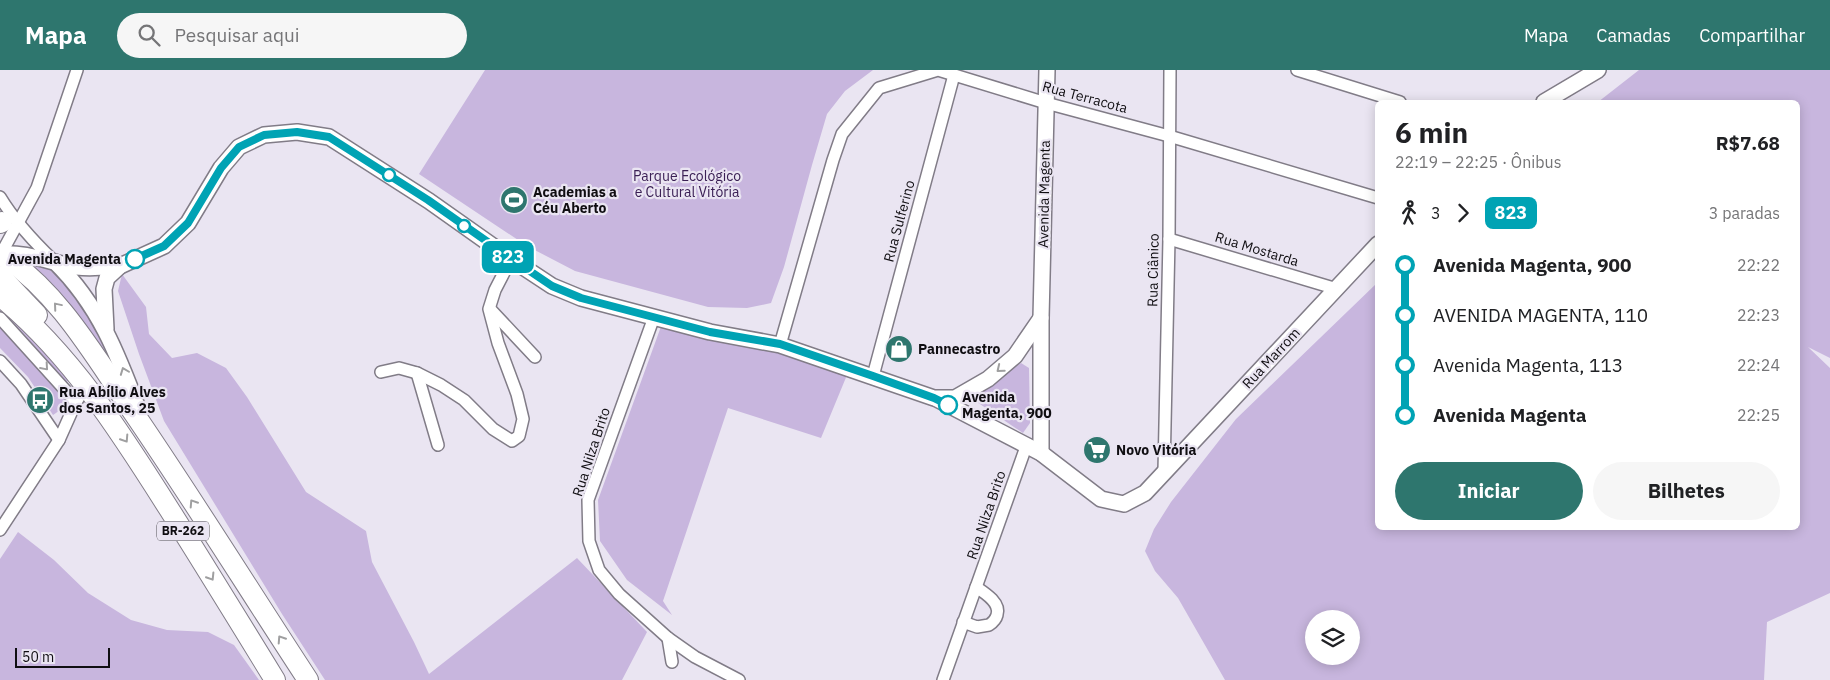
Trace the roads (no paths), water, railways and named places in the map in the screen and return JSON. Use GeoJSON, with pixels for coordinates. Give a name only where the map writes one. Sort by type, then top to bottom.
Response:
{"type":"FeatureCollection","features":[{"type":"Feature","properties":{"kind":"highway","name":"BR-262"},"geometry":{"type":"LineString","coordinates":[[0,255],[21,268],[56,304],[87,344],[308,680]]}},
{"type":"Feature","properties":{"kind":"highway"},"geometry":{"type":"LineString","coordinates":[[0,276],[37,315],[78,386]]}},
{"type":"Feature","properties":{"kind":"highway","name":"BR-262"},"geometry":{"type":"LineString","coordinates":[[0,296],[38,331],[78,386],[122,434],[275,680]]}},
{"type":"Feature","properties":{"kind":"street"},"geometry":{"type":"LineString","coordinates":[[7,223],[37,188],[76,70]]}},
{"type":"Feature","properties":{"kind":"street","name":"Rua Terracota"},"geometry":{"type":"LineString","coordinates":[[780,344],[842,134],[879,88],[938,70],[1046,103],[1169,136],[1375,197]]}},
{"type":"Feature","properties":{"kind":"street","name":"Avenida Magenta"},"geometry":{"type":"LineString","coordinates":[[1041,453],[1041,318],[1047,70]]}},
{"type":"Feature","properties":{"kind":"street","name":"Rua Ciânico"},"geometry":{"type":"LineString","coordinates":[[1164,471],[1169,239],[1170,70]]}},
{"type":"Feature","properties":{"kind":"street"},"geometry":{"type":"LineString","coordinates":[[1297,70],[1394,100]]}},
{"type":"Feature","properties":{"kind":"street"},"geometry":{"type":"LineString","coordinates":[[1547,100],[1598,70]]}},
{"type":"Feature","properties":{"kind":"street","name":"Rua Sulferino"},"geometry":{"type":"LineString","coordinates":[[873,376],[954,74]]}},
{"type":"Feature","properties":{"kind":"street"},"geometry":{"type":"LineString","coordinates":[[106,329],[104,289],[107,278],[120,266],[164,246],[188,223],[221,168],[239,147],[264,135],[297,132],[329,137],[428,200],[552,286],[581,298],[710,332],[780,344],[934,398],[956,398],[988,379],[1015,356],[1041,318]]}},
{"type":"Feature","properties":{"kind":"street"},"geometry":{"type":"LineString","coordinates":[[0,198],[7,223],[0,255]]}},
{"type":"Feature","properties":{"kind":"street"},"geometry":{"type":"LineString","coordinates":[[0,198],[7,223],[0,255]]}},
{"type":"Feature","properties":{"kind":"street"},"geometry":{"type":"LineString","coordinates":[[7,223],[35,243],[71,277],[106,329],[147,433]]}},
{"type":"Feature","properties":{"kind":"street","name":"Rua Mostarda"},"geometry":{"type":"LineString","coordinates":[[1169,239],[1337,289]]}},
{"type":"Feature","properties":{"kind":"street","name":"Rua Marrom"},"geometry":{"type":"LineString","coordinates":[[934,398],[1027,444],[1101,499],[1124,504],[1145,493],[1375,247]]}},
{"type":"Feature","properties":{"kind":"street"},"geometry":{"type":"LineString","coordinates":[[0,255],[25,254],[83,268],[120,266]]}},
{"type":"Feature","properties":{"kind":"street"},"geometry":{"type":"LineString","coordinates":[[381,372],[399,368],[417,373],[441,385],[464,400],[493,429],[512,441],[519,436],[523,419],[517,394],[498,343],[489,309],[494,290],[512,259]]}},
{"type":"Feature","properties":{"kind":"street"},"geometry":{"type":"LineString","coordinates":[[489,309],[535,357]]}},
{"type":"Feature","properties":{"kind":"street","name":"Rua Nilza Brito"},"geometry":{"type":"LineString","coordinates":[[654,317],[588,500],[589,542],[599,570],[619,594],[668,638],[695,657],[740,680]]}},
{"type":"Feature","properties":{"kind":"street"},"geometry":{"type":"LineString","coordinates":[[0,318],[78,386],[59,440],[0,530]]}},
{"type":"Feature","properties":{"kind":"street"},"geometry":{"type":"LineString","coordinates":[[1020,349],[1029,348],[1036,352],[1041,359]]}},
{"type":"Feature","properties":{"kind":"street"},"geometry":{"type":"LineString","coordinates":[[0,362],[21,384],[59,440]]}},
{"type":"Feature","properties":{"kind":"street"},"geometry":{"type":"LineString","coordinates":[[417,373],[438,445]]}},
{"type":"Feature","properties":{"kind":"street","name":"Rua Nilza Brito"},"geometry":{"type":"LineString","coordinates":[[943,680],[1027,444]]}},
{"type":"Feature","properties":{"kind":"street"},"geometry":{"type":"LineString","coordinates":[[963,622],[977,627],[989,625],[997,616],[997,607],[987,594],[976,587]]}},
{"type":"Feature","properties":{"kind":"street"},"geometry":{"type":"LineString","coordinates":[[668,638],[672,662]]}},
{"type":"Feature","properties":{"kind":"place","name":"Academias a Céu Aberto"},"geometry":{"type":"Point","coordinates":[514,200]}},
{"type":"Feature","properties":{"kind":"place","name":"Avenida Magenta"},"geometry":{"type":"Point","coordinates":[135,259]}},
{"type":"Feature","properties":{"kind":"place","name":"Pannecastro"},"geometry":{"type":"Point","coordinates":[899,349]}},
{"type":"Feature","properties":{"kind":"place","name":"Rua Abílio Alves dos Santos, 25"},"geometry":{"type":"Point","coordinates":[40,400]}},
{"type":"Feature","properties":{"kind":"place","name":"Avenida Magenta, 900"},"geometry":{"type":"Point","coordinates":[948,405]}},
{"type":"Feature","properties":{"kind":"place","name":"Novo Vitória"},"geometry":{"type":"Point","coordinates":[1097,450]}},
{"type":"Feature","properties":{"kind":"park label","name":"Parque Ecológico e Cultural Vitória"},"geometry":{"type":"Point","coordinates":[687,184]}}]}
